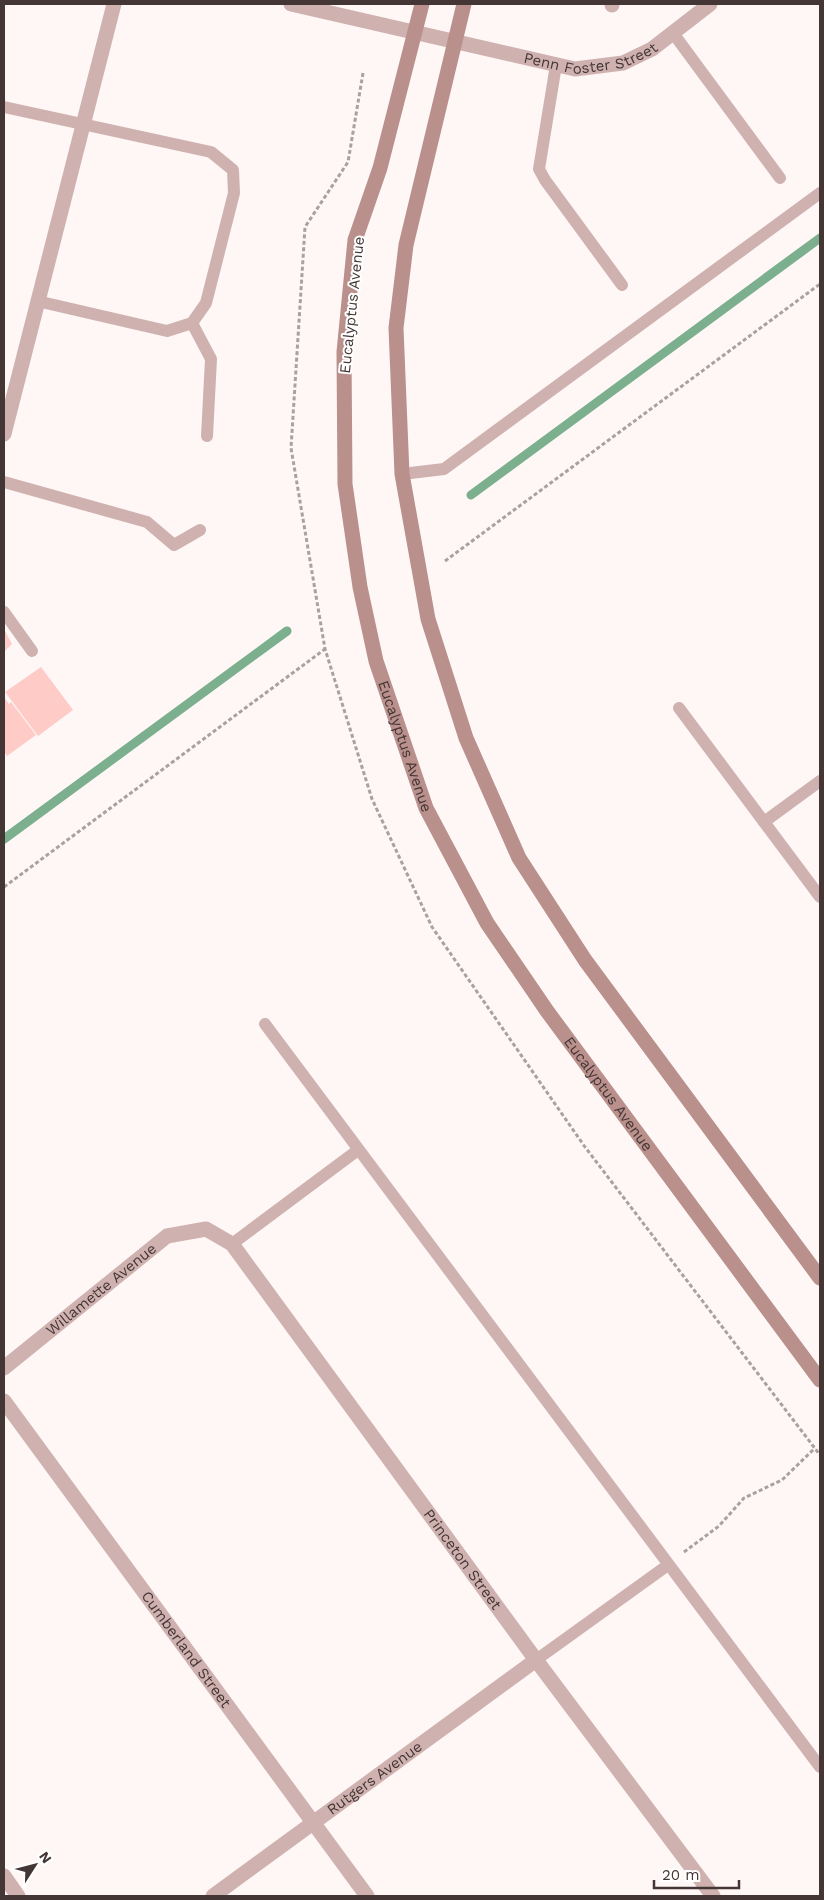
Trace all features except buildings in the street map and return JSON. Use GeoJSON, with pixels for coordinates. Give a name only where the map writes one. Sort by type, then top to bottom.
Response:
{"type":"FeatureCollection","features":[{"type":"Feature","properties":{"kind":"street"},"geometry":{"type":"LineString","coordinates":[[4,434],[114,4]]}},
{"type":"Feature","properties":{"kind":"street","name":"Penn Foster Street"},"geometry":{"type":"LineString","coordinates":[[291,4],[575,68],[623,63],[652,49],[710,4]]}},
{"type":"Feature","properties":{"kind":"street","name":"Eucalyptus Avenue"},"geometry":{"type":"LineString","coordinates":[[422,4],[380,168],[355,240],[344,352],[346,484],[360,586],[376,661],[426,808],[487,923],[547,1011],[820,1380]]}},
{"type":"Feature","properties":{"kind":"street"},"geometry":{"type":"LineString","coordinates":[[464,4],[406,245],[396,328],[402,474],[431,628],[466,738],[519,858],[585,960],[820,1278]]}},
{"type":"Feature","properties":{"kind":"street","name":"Princeton Street"},"geometry":{"type":"LineString","coordinates":[[206,1229],[232,1244],[536,1660],[714,1896]]}},
{"type":"Feature","properties":{"kind":"street","name":"Willamette Avenue"},"geometry":{"type":"LineString","coordinates":[[4,1368],[167,1236],[206,1229]]}},
{"type":"Feature","properties":{"kind":"street","name":"Cumberland Street"},"geometry":{"type":"LineString","coordinates":[[4,1401],[367,1896]]}},
{"type":"Feature","properties":{"kind":"street","name":"Rutgers Avenue"},"geometry":{"type":"LineString","coordinates":[[213,1896],[536,1660]]}},
{"type":"Feature","properties":{"kind":"street"},"geometry":{"type":"LineString","coordinates":[[4,1876],[18,1896]]}},
{"type":"Feature","properties":{"kind":"lane"},"geometry":{"type":"LineString","coordinates":[[673,33],[780,178]]}},
{"type":"Feature","properties":{"kind":"lane"},"geometry":{"type":"LineString","coordinates":[[556,65],[539,169],[545,180],[622,285]]}},
{"type":"Feature","properties":{"kind":"lane"},"geometry":{"type":"LineString","coordinates":[[4,107],[212,152],[233,170],[234,193],[206,303],[192,323],[167,331],[37,301]]}},
{"type":"Feature","properties":{"kind":"lane"},"geometry":{"type":"LineString","coordinates":[[402,474],[444,469],[820,193]]}},
{"type":"Feature","properties":{"kind":"lane"},"geometry":{"type":"LineString","coordinates":[[192,323],[211,359],[207,436]]}},
{"type":"Feature","properties":{"kind":"lane"},"geometry":{"type":"LineString","coordinates":[[4,482],[147,522],[174,545],[200,530]]}},
{"type":"Feature","properties":{"kind":"lane"},"geometry":{"type":"LineString","coordinates":[[4,612],[32,650]]}},
{"type":"Feature","properties":{"kind":"lane"},"geometry":{"type":"LineString","coordinates":[[679,708],[820,897]]}},
{"type":"Feature","properties":{"kind":"lane"},"geometry":{"type":"LineString","coordinates":[[764,822],[820,781]]}},
{"type":"Feature","properties":{"kind":"lane"},"geometry":{"type":"LineString","coordinates":[[265,1024],[820,1768]]}},
{"type":"Feature","properties":{"kind":"lane"},"geometry":{"type":"LineString","coordinates":[[232,1244],[358,1150]]}},
{"type":"Feature","properties":{"kind":"lane"},"geometry":{"type":"LineString","coordinates":[[536,1660],[668,1565]]}},
{"type":"Feature","properties":{"kind":"path"},"geometry":{"type":"LineString","coordinates":[[363,73],[348,162],[305,227],[291,448],[325,649],[372,799],[432,927],[585,1147],[820,1455]]}},
{"type":"Feature","properties":{"kind":"path"},"geometry":{"type":"LineString","coordinates":[[445,561],[820,284]]}},
{"type":"Feature","properties":{"kind":"path"},"geometry":{"type":"LineString","coordinates":[[4,887],[325,649]]}},
{"type":"Feature","properties":{"kind":"path"},"geometry":{"type":"LineString","coordinates":[[668,1565],[719,1526],[744,1498],[782,1480],[815,1448]]}},
{"type":"Feature","properties":{"kind":"waterway"},"geometry":{"type":"LineString","coordinates":[[471,495],[820,238]]}},
{"type":"Feature","properties":{"kind":"waterway"},"geometry":{"type":"LineString","coordinates":[[4,839],[287,631]]}}]}
